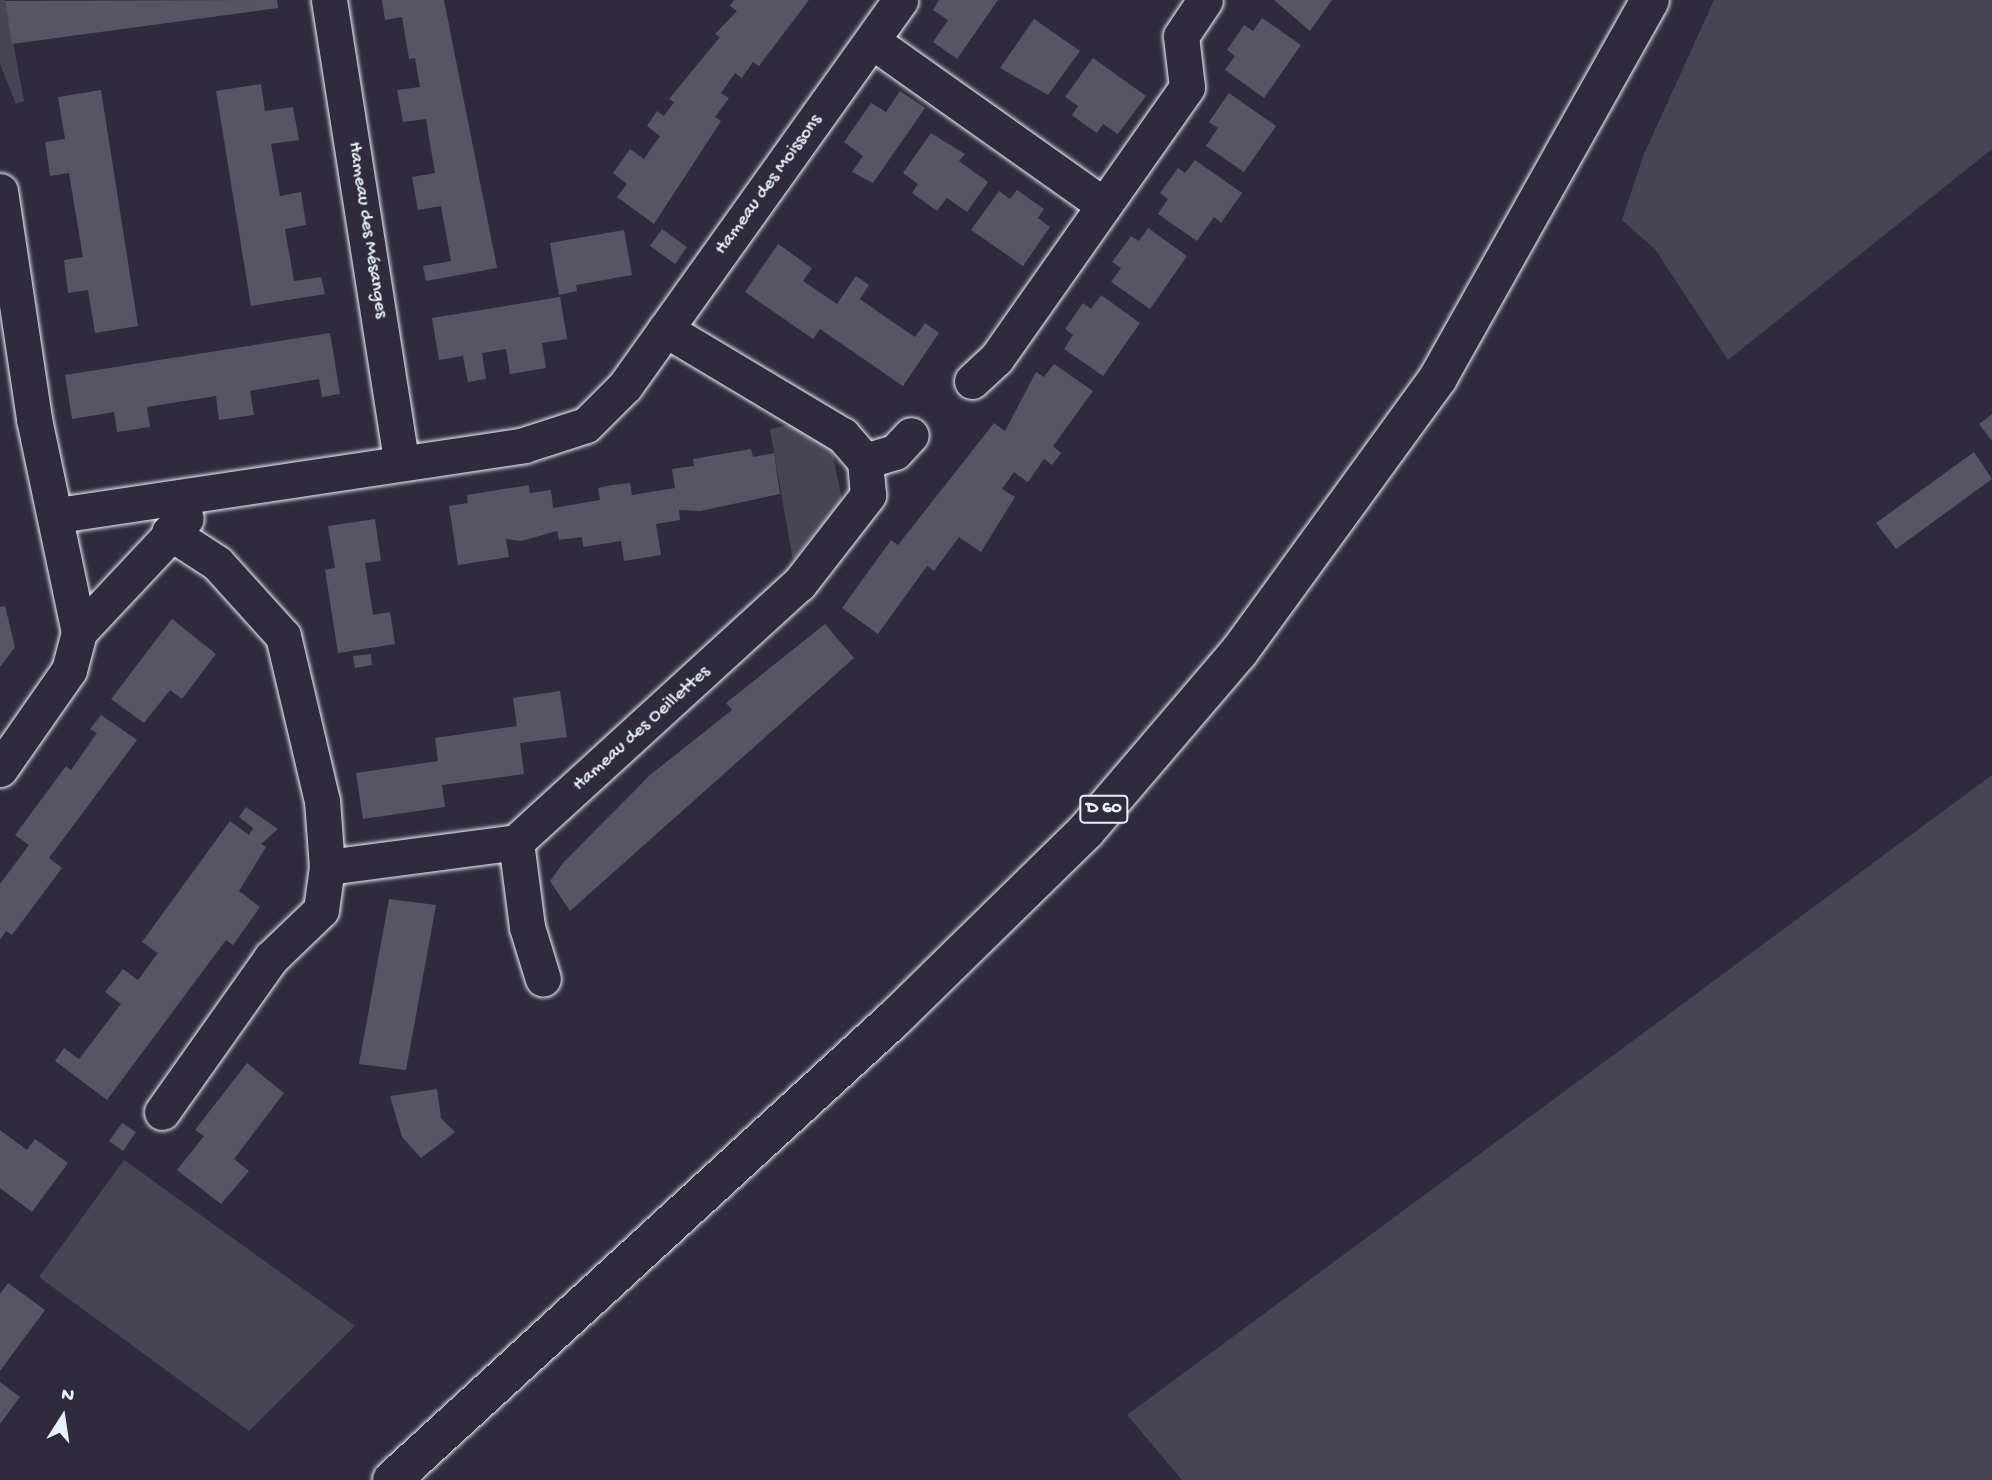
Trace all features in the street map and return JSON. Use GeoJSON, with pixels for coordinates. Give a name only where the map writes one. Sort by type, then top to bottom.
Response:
{"type":"FeatureCollection","features":[{"type":"Feature","properties":{"kind":"main road","name":"D 60"},"geometry":{"type":"LineString","coordinates":[[392,1480],[895,1018],[1086,831],[1221,673],[1379,466],[1438,377],[1650,0]]}},
{"type":"Feature","properties":{"kind":"street","name":"Hameau des Mésanges"},"geometry":{"type":"LineString","coordinates":[[329,0],[401,461]]}},
{"type":"Feature","properties":{"kind":"street"},"geometry":{"type":"LineString","coordinates":[[972,381],[996,359],[1186,87],[1181,36],[1205,0]]}},
{"type":"Feature","properties":{"kind":"street","name":"Hameau des Moissons"},"geometry":{"type":"LineString","coordinates":[[665,329],[899,1]]}},
{"type":"Feature","properties":{"kind":"street"},"geometry":{"type":"LineString","coordinates":[[872,41],[1104,205]]}},
{"type":"Feature","properties":{"kind":"street"},"geometry":{"type":"LineString","coordinates":[[0,191],[34,419],[57,506],[79,632],[69,670],[0,769]]}},
{"type":"Feature","properties":{"kind":"street"},"geometry":{"type":"LineString","coordinates":[[57,506],[213,495],[401,461],[524,444],[586,425],[625,386],[665,329],[842,435],[865,461],[895,452],[911,435]]}},
{"type":"Feature","properties":{"kind":"street","name":"Hameau des Oeillettes"},"geometry":{"type":"LineString","coordinates":[[516,842],[799,584],[868,495],[865,461]]}},
{"type":"Feature","properties":{"kind":"street"},"geometry":{"type":"LineString","coordinates":[[79,632],[169,532],[213,495]]}},
{"type":"Feature","properties":{"kind":"street"},"geometry":{"type":"LineString","coordinates":[[162,1112],[271,958],[321,910],[327,867],[322,800],[283,636],[216,563],[169,532]]}},
{"type":"Feature","properties":{"kind":"street"},"geometry":{"type":"LineString","coordinates":[[327,867],[516,842],[527,927],[543,979]]}},
{"type":"Feature","properties":{"kind":"shaded area"},"geometry":{"type":"Polygon","coordinates":[[[0,0],[5,0],[24,101],[16,104],[0,64],[0,0]]]}},
{"type":"Feature","properties":{"kind":"shaded area"},"geometry":{"type":"Polygon","coordinates":[[[1714,0],[1992,0],[1992,149],[1728,360],[1655,249],[1622,220],[1644,154],[1714,0]]]}},
{"type":"Feature","properties":{"kind":"shaded area"},"geometry":{"type":"Polygon","coordinates":[[[798,423],[831,446],[842,500],[793,561],[770,429],[798,423]]]}},
{"type":"Feature","properties":{"kind":"shaded area"},"geometry":{"type":"Polygon","coordinates":[[[1992,775],[1992,1480],[1182,1480],[1127,1415],[1992,775]]]}},
{"type":"Feature","properties":{"kind":"shaded area"},"geometry":{"type":"Polygon","coordinates":[[[124,1160],[355,1326],[249,1431],[39,1277],[124,1160]]]}},
{"type":"Feature","properties":{"kind":"building"},"geometry":{"type":"Polygon","coordinates":[[[277,0],[278,8],[12,44],[5,1],[277,0]]]}},
{"type":"Feature","properties":{"kind":"building"},"geometry":{"type":"Polygon","coordinates":[[[382,0],[444,0],[497,268],[426,281],[423,266],[451,261],[441,206],[418,210],[412,177],[435,173],[426,119],[403,122],[397,90],[420,87],[415,58],[409,59],[402,17],[385,20],[382,0]]]}},
{"type":"Feature","properties":{"kind":"building"},"geometry":{"type":"Polygon","coordinates":[[[734,0],[809,0],[759,66],[753,62],[742,78],[735,73],[721,93],[729,98],[715,117],[721,121],[654,224],[617,197],[627,184],[613,173],[630,149],[644,159],[660,136],[647,126],[657,111],[664,116],[674,102],[669,99],[720,37],[715,34],[737,11],[730,6],[734,0]]]}},
{"type":"Feature","properties":{"kind":"building"},"geometry":{"type":"Polygon","coordinates":[[[939,0],[998,0],[957,59],[933,42],[948,20],[933,10],[939,0]]]}},
{"type":"Feature","properties":{"kind":"building"},"geometry":{"type":"Polygon","coordinates":[[[1274,0],[1332,0],[1310,31],[1274,0]]]}},
{"type":"Feature","properties":{"kind":"building"},"geometry":{"type":"Polygon","coordinates":[[[1262,18],[1301,45],[1264,98],[1225,70],[1235,56],[1227,50],[1244,25],[1253,31],[1262,18]]]}},
{"type":"Feature","properties":{"kind":"building"},"geometry":{"type":"Polygon","coordinates":[[[1034,19],[1080,51],[1048,95],[1000,68],[1034,19]]]}},
{"type":"Feature","properties":{"kind":"building"},"geometry":{"type":"Polygon","coordinates":[[[1093,58],[1146,96],[1118,134],[1103,124],[1097,133],[1088,127],[1072,115],[1078,106],[1065,97],[1093,58]]]}},
{"type":"Feature","properties":{"kind":"building"},"geometry":{"type":"Polygon","coordinates":[[[261,84],[265,111],[293,107],[299,140],[271,144],[280,196],[301,192],[306,225],[285,229],[294,281],[321,277],[325,294],[251,306],[216,91],[261,84]]]}},
{"type":"Feature","properties":{"kind":"building"},"geometry":{"type":"Polygon","coordinates":[[[101,90],[138,326],[95,333],[88,290],[68,293],[64,260],[83,257],[69,173],[50,176],[45,142],[65,139],[58,97],[101,90]]]}},
{"type":"Feature","properties":{"kind":"building"},"geometry":{"type":"Polygon","coordinates":[[[900,91],[925,108],[873,183],[852,172],[863,156],[844,142],[871,103],[886,112],[900,91]]]}},
{"type":"Feature","properties":{"kind":"building"},"geometry":{"type":"Polygon","coordinates":[[[1229,93],[1276,126],[1244,172],[1206,146],[1218,128],[1209,122],[1229,93]]]}},
{"type":"Feature","properties":{"kind":"building"},"geometry":{"type":"Polygon","coordinates":[[[931,133],[965,154],[959,161],[988,182],[967,212],[947,198],[937,211],[912,193],[918,184],[903,173],[931,133]]]}},
{"type":"Feature","properties":{"kind":"building"},"geometry":{"type":"Polygon","coordinates":[[[1195,160],[1242,193],[1221,223],[1214,217],[1197,241],[1158,214],[1168,199],[1160,193],[1178,168],[1185,173],[1195,160]]]}},
{"type":"Feature","properties":{"kind":"building"},"geometry":{"type":"Polygon","coordinates":[[[1017,190],[1044,209],[1038,218],[1050,227],[1023,266],[971,230],[999,191],[1010,199],[1017,190]]]}},
{"type":"Feature","properties":{"kind":"building"},"geometry":{"type":"Polygon","coordinates":[[[1148,228],[1187,256],[1150,309],[1111,282],[1121,268],[1112,262],[1131,236],[1139,241],[1148,228]]]}},
{"type":"Feature","properties":{"kind":"building"},"geometry":{"type":"Polygon","coordinates":[[[662,229],[687,247],[675,264],[650,246],[662,229]]]}},
{"type":"Feature","properties":{"kind":"building"},"geometry":{"type":"Polygon","coordinates":[[[624,230],[632,275],[576,285],[577,291],[559,295],[550,243],[624,230]]]}},
{"type":"Feature","properties":{"kind":"building"},"geometry":{"type":"Polygon","coordinates":[[[778,244],[812,268],[803,281],[837,304],[856,276],[869,285],[860,299],[887,318],[915,337],[925,323],[939,333],[903,386],[820,329],[813,339],[745,292],[778,244]]]}},
{"type":"Feature","properties":{"kind":"building"},"geometry":{"type":"Polygon","coordinates":[[[1101,295],[1140,323],[1103,376],[1064,349],[1073,335],[1065,329],[1083,303],[1091,309],[1101,295]]]}},
{"type":"Feature","properties":{"kind":"building"},"geometry":{"type":"Polygon","coordinates":[[[560,297],[567,339],[542,343],[546,368],[510,374],[506,349],[482,353],[486,379],[468,382],[463,356],[439,360],[432,318],[560,297]]]}},
{"type":"Feature","properties":{"kind":"building"},"geometry":{"type":"Polygon","coordinates":[[[330,333],[340,394],[322,397],[319,379],[250,391],[254,415],[219,420],[216,396],[147,407],[150,427],[117,432],[114,412],[72,419],[65,375],[330,333]]]}},
{"type":"Feature","properties":{"kind":"building"},"geometry":{"type":"Polygon","coordinates":[[[1054,364],[1093,391],[1053,446],[1061,453],[1052,465],[1044,459],[1028,482],[1014,472],[1002,489],[1015,497],[981,552],[959,537],[934,571],[927,566],[878,634],[842,608],[891,540],[898,545],[994,423],[1005,431],[1036,372],[1044,377],[1054,364]]]}},
{"type":"Feature","properties":{"kind":"building"},"geometry":{"type":"Polygon","coordinates":[[[1992,414],[1992,441],[1979,424],[1992,414]]]}},
{"type":"Feature","properties":{"kind":"building"},"geometry":{"type":"Polygon","coordinates":[[[751,449],[753,457],[774,453],[780,494],[700,511],[679,510],[680,520],[656,524],[661,555],[624,561],[621,541],[583,547],[582,537],[559,540],[557,531],[521,541],[506,539],[509,557],[458,565],[449,506],[468,503],[467,495],[529,485],[530,493],[551,490],[553,508],[600,500],[598,488],[612,485],[630,483],[632,495],[675,488],[672,469],[694,466],[693,459],[751,449]]]}},
{"type":"Feature","properties":{"kind":"building"},"geometry":{"type":"Polygon","coordinates":[[[1974,452],[1992,479],[1896,549],[1876,523],[1974,452]]]}},
{"type":"Feature","properties":{"kind":"building"},"geometry":{"type":"Polygon","coordinates":[[[375,519],[381,561],[365,563],[373,615],[390,612],[395,644],[338,653],[325,570],[335,568],[328,526],[375,519]]]}},
{"type":"Feature","properties":{"kind":"building"},"geometry":{"type":"Polygon","coordinates":[[[5,606],[15,647],[0,667],[0,607],[5,606]]]}},
{"type":"Feature","properties":{"kind":"building"},"geometry":{"type":"Polygon","coordinates":[[[172,619],[216,654],[182,699],[170,690],[144,723],[111,699],[172,619]]]}},
{"type":"Feature","properties":{"kind":"building"},"geometry":{"type":"Polygon","coordinates":[[[825,624],[854,658],[570,911],[550,881],[563,863],[650,775],[732,710],[726,703],[825,624]]]}},
{"type":"Feature","properties":{"kind":"building"},"geometry":{"type":"Polygon","coordinates":[[[371,654],[372,665],[355,668],[353,656],[371,654]]]}},
{"type":"Feature","properties":{"kind":"building"},"geometry":{"type":"Polygon","coordinates":[[[560,691],[567,737],[520,743],[524,774],[442,785],[445,807],[363,819],[356,773],[438,761],[435,738],[517,726],[513,698],[560,691]]]}},
{"type":"Feature","properties":{"kind":"building"},"geometry":{"type":"Polygon","coordinates":[[[101,715],[137,740],[49,858],[62,868],[12,935],[6,931],[0,940],[0,884],[29,845],[15,835],[66,766],[71,770],[97,733],[90,729],[101,715]]]}},
{"type":"Feature","properties":{"kind":"building"},"geometry":{"type":"Polygon","coordinates":[[[246,807],[278,829],[261,844],[266,847],[239,891],[260,907],[233,945],[226,940],[107,1100],[55,1061],[64,1048],[79,1059],[121,1004],[105,992],[123,969],[138,980],[158,953],[142,942],[230,821],[249,835],[253,828],[239,817],[246,807]]]}},
{"type":"Feature","properties":{"kind":"building"},"geometry":{"type":"Polygon","coordinates":[[[389,899],[436,905],[406,1070],[359,1064],[389,899]]]}},
{"type":"Feature","properties":{"kind":"building"},"geometry":{"type":"Polygon","coordinates":[[[247,1063],[284,1093],[234,1159],[249,1171],[221,1204],[177,1170],[204,1136],[195,1130],[247,1063]]]}},
{"type":"Feature","properties":{"kind":"building"},"geometry":{"type":"Polygon","coordinates":[[[437,1089],[441,1118],[455,1132],[421,1158],[402,1137],[390,1096],[437,1089]]]}},
{"type":"Feature","properties":{"kind":"building"},"geometry":{"type":"Polygon","coordinates":[[[122,1123],[136,1132],[123,1151],[109,1141],[122,1123]]]}},
{"type":"Feature","properties":{"kind":"building"},"geometry":{"type":"Polygon","coordinates":[[[0,1130],[27,1150],[35,1139],[68,1163],[32,1212],[0,1188],[0,1130]]]}},
{"type":"Feature","properties":{"kind":"building"},"geometry":{"type":"Polygon","coordinates":[[[8,1283],[45,1310],[0,1371],[0,1294],[8,1283]]]}},
{"type":"Feature","properties":{"kind":"building"},"geometry":{"type":"Polygon","coordinates":[[[0,1382],[20,1397],[0,1424],[0,1382]]]}}]}
